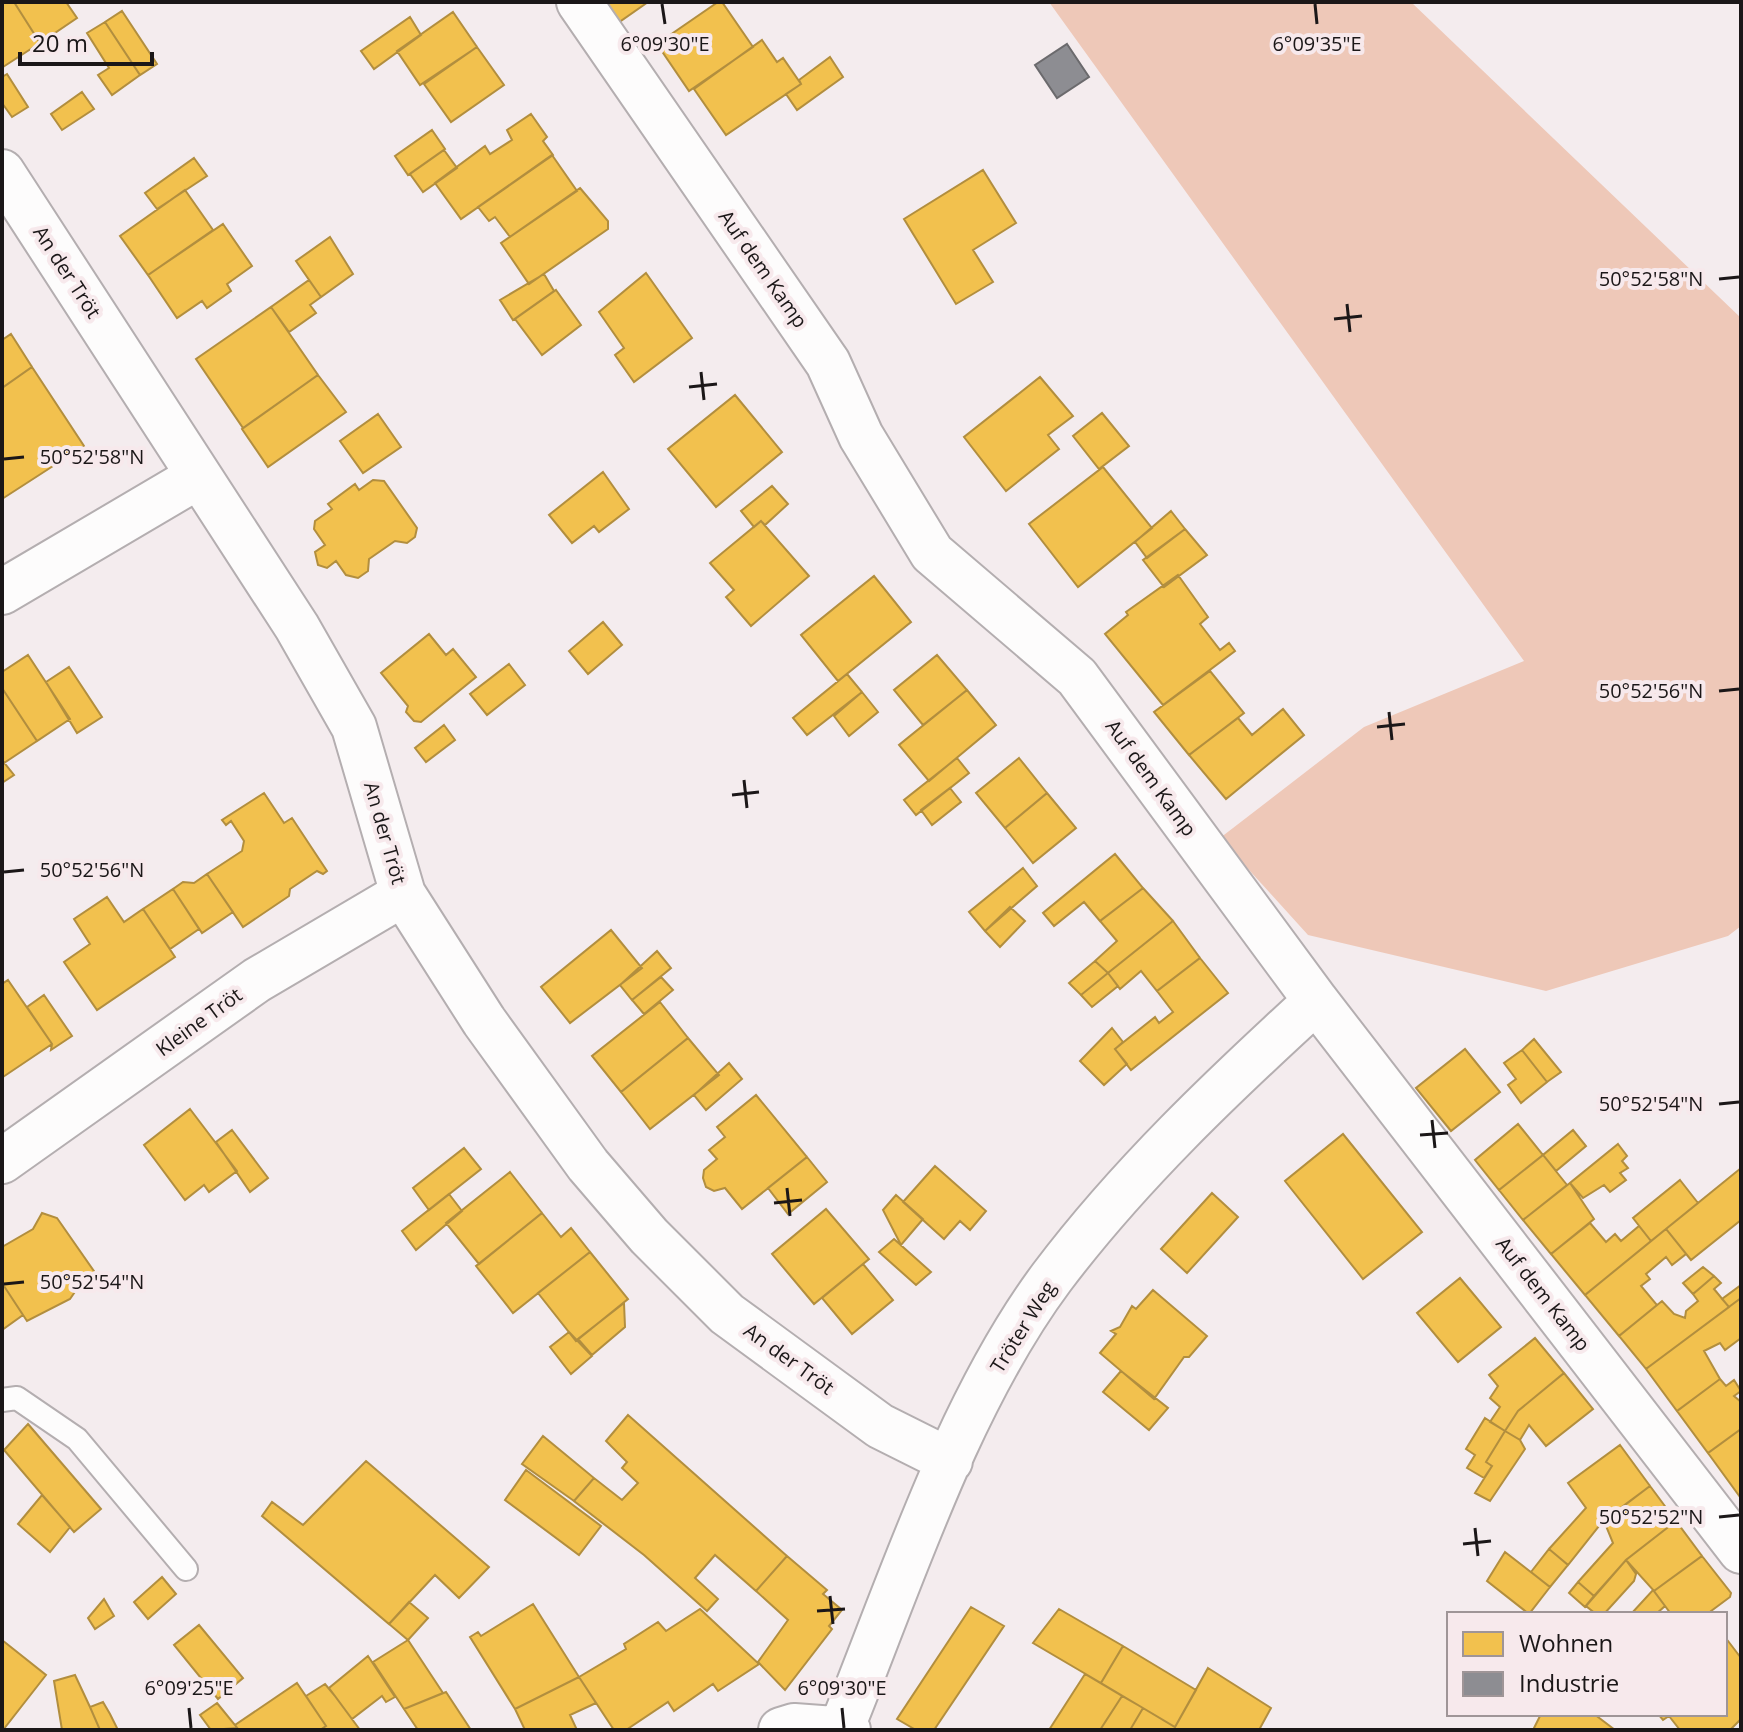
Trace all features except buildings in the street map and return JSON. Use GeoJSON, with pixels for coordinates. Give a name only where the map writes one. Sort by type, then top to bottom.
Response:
{"type":"FeatureCollection","features":[{"type":"Feature","properties":{"kind":"street","name":"Auf dem Kamp"},"geometry":{"type":"LineString","coordinates":[[579,2],[828,363],[861,436],[932,553],[1077,677],[1316,1001],[1741,1551]]}},
{"type":"Feature","properties":{"kind":"street","name":"An der Tröt"},"geometry":{"type":"LineString","coordinates":[[2,172],[297,627],[354,727],[403,894],[484,1021],[588,1165],[649,1236],[727,1314],[880,1426],[950,1461]]}},
{"type":"Feature","properties":{"kind":"street"},"geometry":{"type":"LineString","coordinates":[[2,592],[199,476]]}},
{"type":"Feature","properties":{"kind":"street","name":"Kleine Tröt"},"geometry":{"type":"LineString","coordinates":[[2,1161],[257,980],[403,894]]}},
{"type":"Feature","properties":{"kind":"street","name":"Tröter Weg"},"geometry":{"type":"LineString","coordinates":[[845,1728],[950,1461],[999,1361],[1060,1268],[1112,1204],[1217,1092],[1316,1001]]}},
{"type":"Feature","properties":{"kind":"street"},"geometry":{"type":"LineString","coordinates":[[781,1730],[794,1726],[845,1728]]}},
{"type":"Feature","properties":{"kind":"lane"},"geometry":{"type":"LineString","coordinates":[[2,1400],[17,1398],[77,1439],[186,1569]]}},
{"type":"Feature","properties":{"kind":"shaded area"},"geometry":{"type":"Polygon","coordinates":[[[1049,2],[1411,2],[1741,318],[1741,926],[1728,936],[1546,991],[1308,935],[1220,838],[1364,727],[1524,661],[1049,2]]]}}]}
